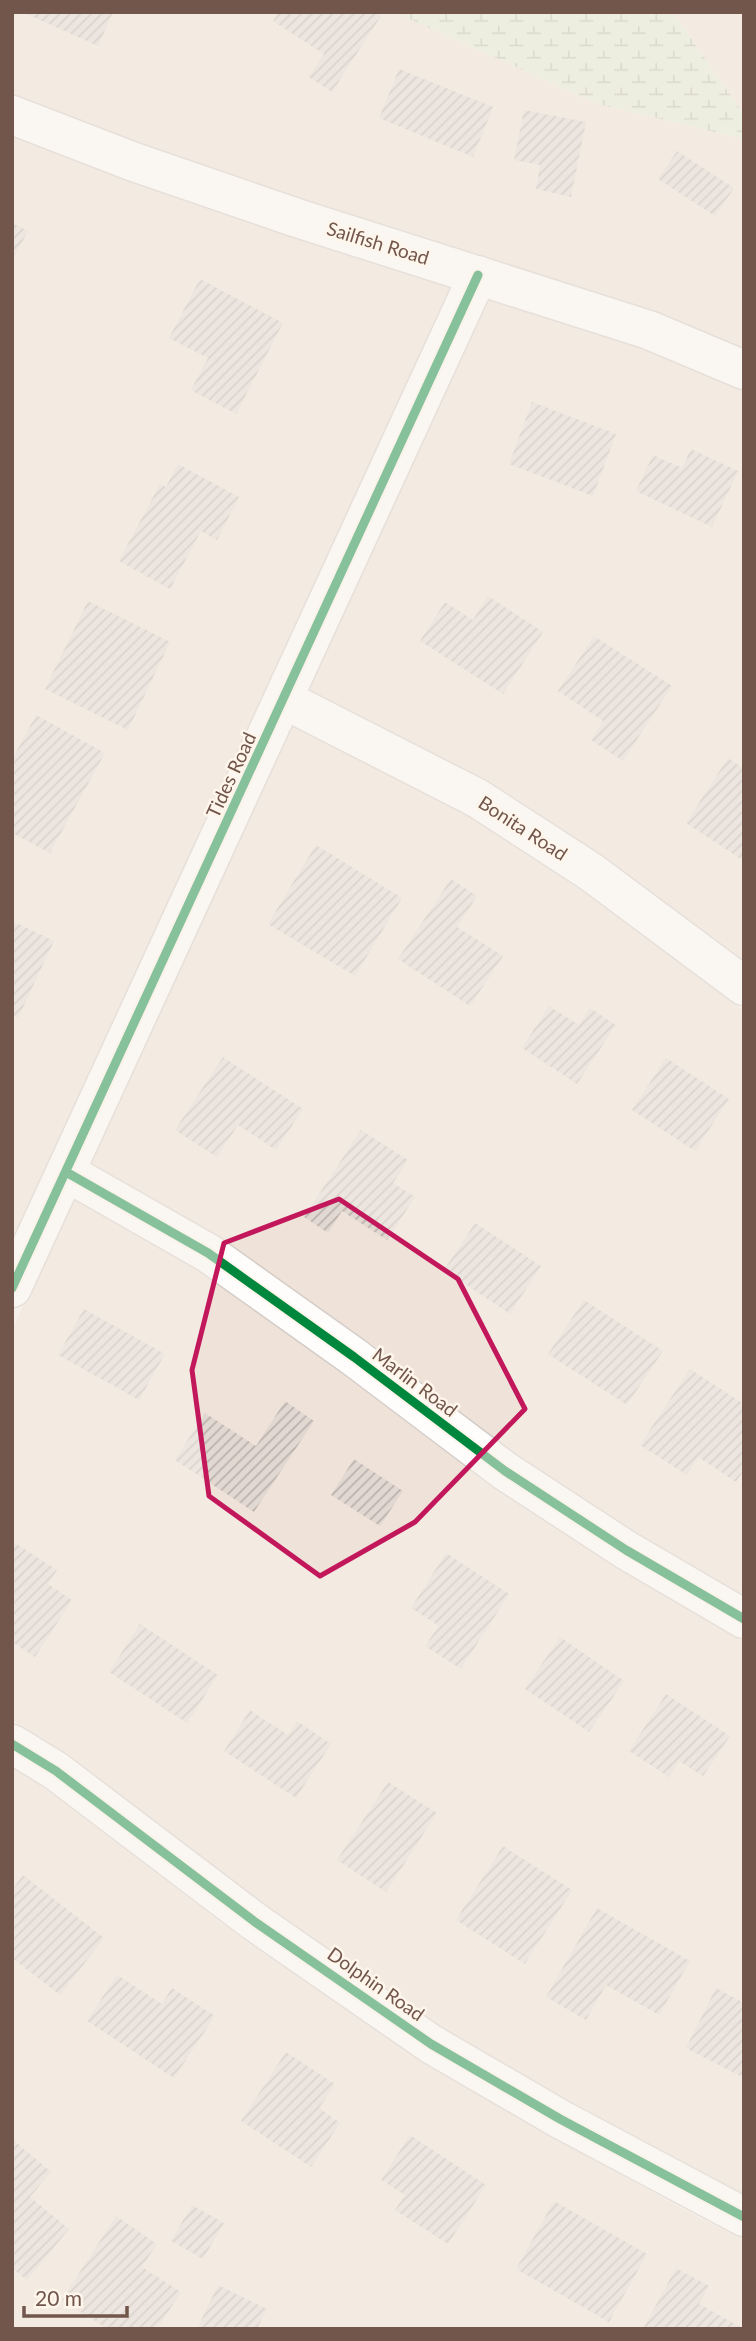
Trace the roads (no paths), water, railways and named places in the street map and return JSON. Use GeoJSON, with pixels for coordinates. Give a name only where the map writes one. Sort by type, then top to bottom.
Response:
{"type":"FeatureCollection","features":[{"type":"Feature","properties":{"kind":"street","name":"Sailfish Road"},"geometry":{"type":"LineString","coordinates":[[12,115],[134,162],[285,214],[649,330],[744,370]]}},
{"type":"Feature","properties":{"kind":"street","name":"Tides Road"},"geometry":{"type":"LineString","coordinates":[[12,1288],[285,700],[478,275]]}},
{"type":"Feature","properties":{"kind":"street","name":"Bonita Road"},"geometry":{"type":"LineString","coordinates":[[285,700],[477,798],[591,872],[744,986]]}},
{"type":"Feature","properties":{"kind":"street","name":"Marlin Road"},"geometry":{"type":"LineString","coordinates":[[66,1172],[208,1253],[354,1357],[505,1471],[626,1550],[744,1619]]}},
{"type":"Feature","properties":{"kind":"street","name":"Dolphin Road"},"geometry":{"type":"LineString","coordinates":[[12,1744],[57,1771],[255,1922],[431,2044],[560,2119],[744,2217]]}}]}
